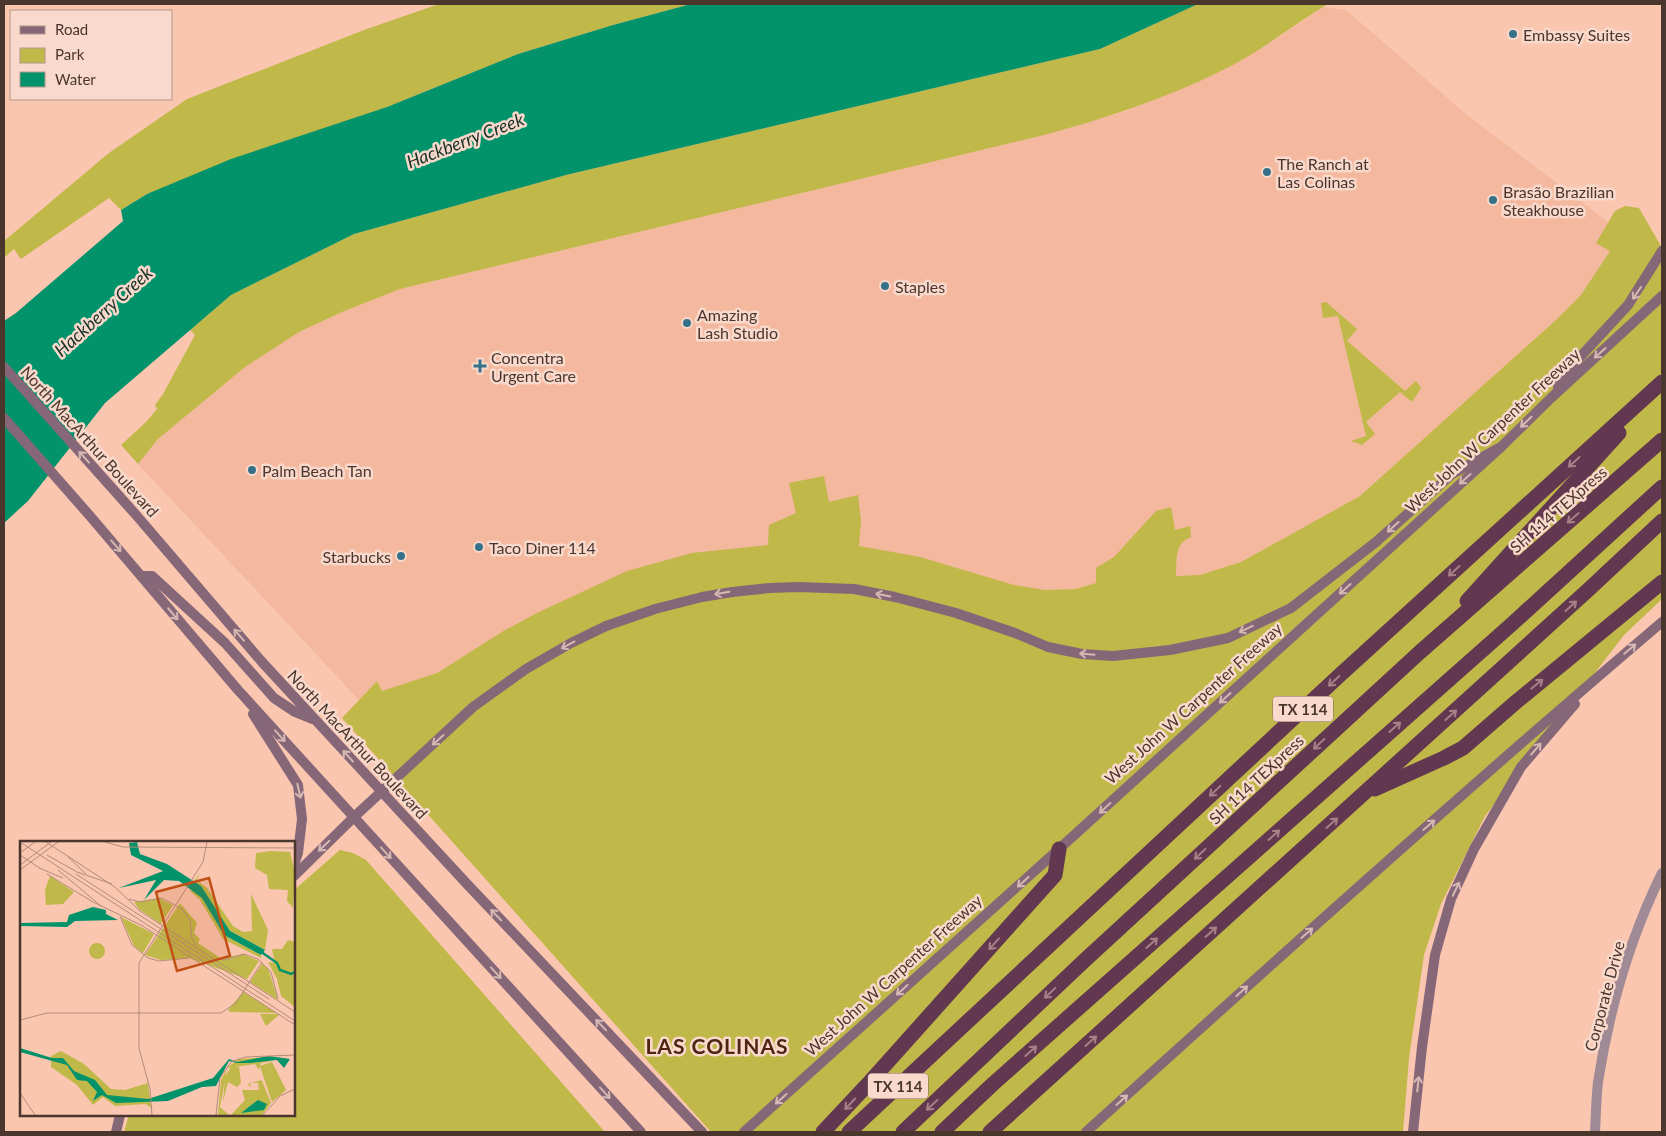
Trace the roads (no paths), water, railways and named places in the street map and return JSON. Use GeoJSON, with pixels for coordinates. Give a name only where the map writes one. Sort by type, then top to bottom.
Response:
{"type":"FeatureCollection","features":[{"type":"Feature","properties":{"kind":"highway"},"geometry":{"type":"LineString","coordinates":[[1420,652],[1662,384]]}},
{"type":"Feature","properties":{"kind":"highway","name":"TX 114"},"geometry":{"type":"LineString","coordinates":[[849,1132],[1341,674],[1662,384]]}},
{"type":"Feature","properties":{"kind":"highway","name":"SH 114 TEXpress"},"geometry":{"type":"LineString","coordinates":[[902,1132],[1085,960],[1420,652],[1662,440]]}},
{"type":"Feature","properties":{"kind":"highway"},"geometry":{"type":"LineString","coordinates":[[942,1132],[994,1083],[1504,630],[1662,487]]}},
{"type":"Feature","properties":{"kind":"highway"},"geometry":{"type":"LineString","coordinates":[[990,1132],[1363,795],[1662,520]]}},
{"type":"Feature","properties":{"kind":"highway"},"geometry":{"type":"LineString","coordinates":[[1363,795],[1463,748],[1662,582]]}},
{"type":"Feature","properties":{"kind":"highway"},"geometry":{"type":"LineString","coordinates":[[823,1132],[1055,875],[1060,849]]}},
{"type":"Feature","properties":{"kind":"main road"},"geometry":{"type":"LineString","coordinates":[[1551,398],[1570,369],[1628,305],[1662,251]]}},
{"type":"Feature","properties":{"kind":"main road","name":"West John W Carpenter Freeway"},"geometry":{"type":"LineString","coordinates":[[744,1132],[1060,849],[1501,447],[1551,398],[1662,296]]}},
{"type":"Feature","properties":{"kind":"main road","name":"North MacArthur Boulevard"},"geometry":{"type":"LineString","coordinates":[[4,367],[262,662],[467,884],[702,1132]]}},
{"type":"Feature","properties":{"kind":"main road"},"geometry":{"type":"LineString","coordinates":[[4,418],[142,576],[238,690],[641,1132]]}},
{"type":"Feature","properties":{"kind":"main road"},"geometry":{"type":"LineString","coordinates":[[295,875],[354,817],[474,707],[526,669],[571,643],[606,626],[655,609],[702,597],[732,592],[788,587],[854,589],[896,597],[956,613],[1016,633],[1048,647],[1082,654],[1113,656],[1170,650],[1228,638],[1291,608],[1376,542],[1452,474],[1501,447]]}},
{"type":"Feature","properties":{"kind":"main road"},"geometry":{"type":"LineString","coordinates":[[142,576],[152,576],[225,643],[274,698],[295,712],[316,721]]}},
{"type":"Feature","properties":{"kind":"main road"},"geometry":{"type":"LineString","coordinates":[[1086,1132],[1271,965],[1662,622]]}},
{"type":"Feature","properties":{"kind":"main road"},"geometry":{"type":"LineString","coordinates":[[1413,1132],[1422,1047],[1435,955],[1451,898],[1474,849],[1521,767],[1598,677]]}},
{"type":"Feature","properties":{"kind":"main road"},"geometry":{"type":"LineString","coordinates":[[238,690],[298,785],[301,803],[301,833],[295,862]]}},
{"type":"Feature","properties":{"kind":"main road"},"geometry":{"type":"LineString","coordinates":[[116,1132],[120,1116]]}},
{"type":"Feature","properties":{"kind":"street","name":"Corporate Drive"},"geometry":{"type":"LineString","coordinates":[[1595,1132],[1598,1084],[1608,1030],[1639,925],[1662,874]]}},
{"type":"Feature","properties":{"kind":"water","name":"Hackberry Creek"},"geometry":{"type":"Polygon","coordinates":[[[691,4],[1198,4],[1100,49],[566,175],[354,234],[231,295],[105,403],[28,501],[4,523],[4,321],[16,313],[123,221],[121,210],[147,194],[231,159],[387,107],[518,54],[691,4]]]}},
{"type":"Feature","properties":{"kind":"place","name":"Embassy Suites"},"geometry":{"type":"Point","coordinates":[1513,34]}},
{"type":"Feature","properties":{"kind":"place","name":"The Ranch at Las Colinas"},"geometry":{"type":"Point","coordinates":[1267,172]}},
{"type":"Feature","properties":{"kind":"place","name":"Brasão Brazilian Steakhouse"},"geometry":{"type":"Point","coordinates":[1493,200]}},
{"type":"Feature","properties":{"kind":"place","name":"Staples"},"geometry":{"type":"Point","coordinates":[885,286]}},
{"type":"Feature","properties":{"kind":"place","name":"Amazing Lash Studio"},"geometry":{"type":"Point","coordinates":[687,323]}},
{"type":"Feature","properties":{"kind":"place","name":"Concentra Urgent Care"},"geometry":{"type":"Point","coordinates":[480,366]}},
{"type":"Feature","properties":{"kind":"place","name":"Palm Beach Tan"},"geometry":{"type":"Point","coordinates":[252,470]}},
{"type":"Feature","properties":{"kind":"place","name":"Taco Diner 114"},"geometry":{"type":"Point","coordinates":[479,547]}},
{"type":"Feature","properties":{"kind":"place","name":"Starbucks"},"geometry":{"type":"Point","coordinates":[401,556]}},
{"type":"Feature","properties":{"kind":"district","name":"LAS COLINAS"},"geometry":{"type":"Point","coordinates":[717,1045]}}]}
